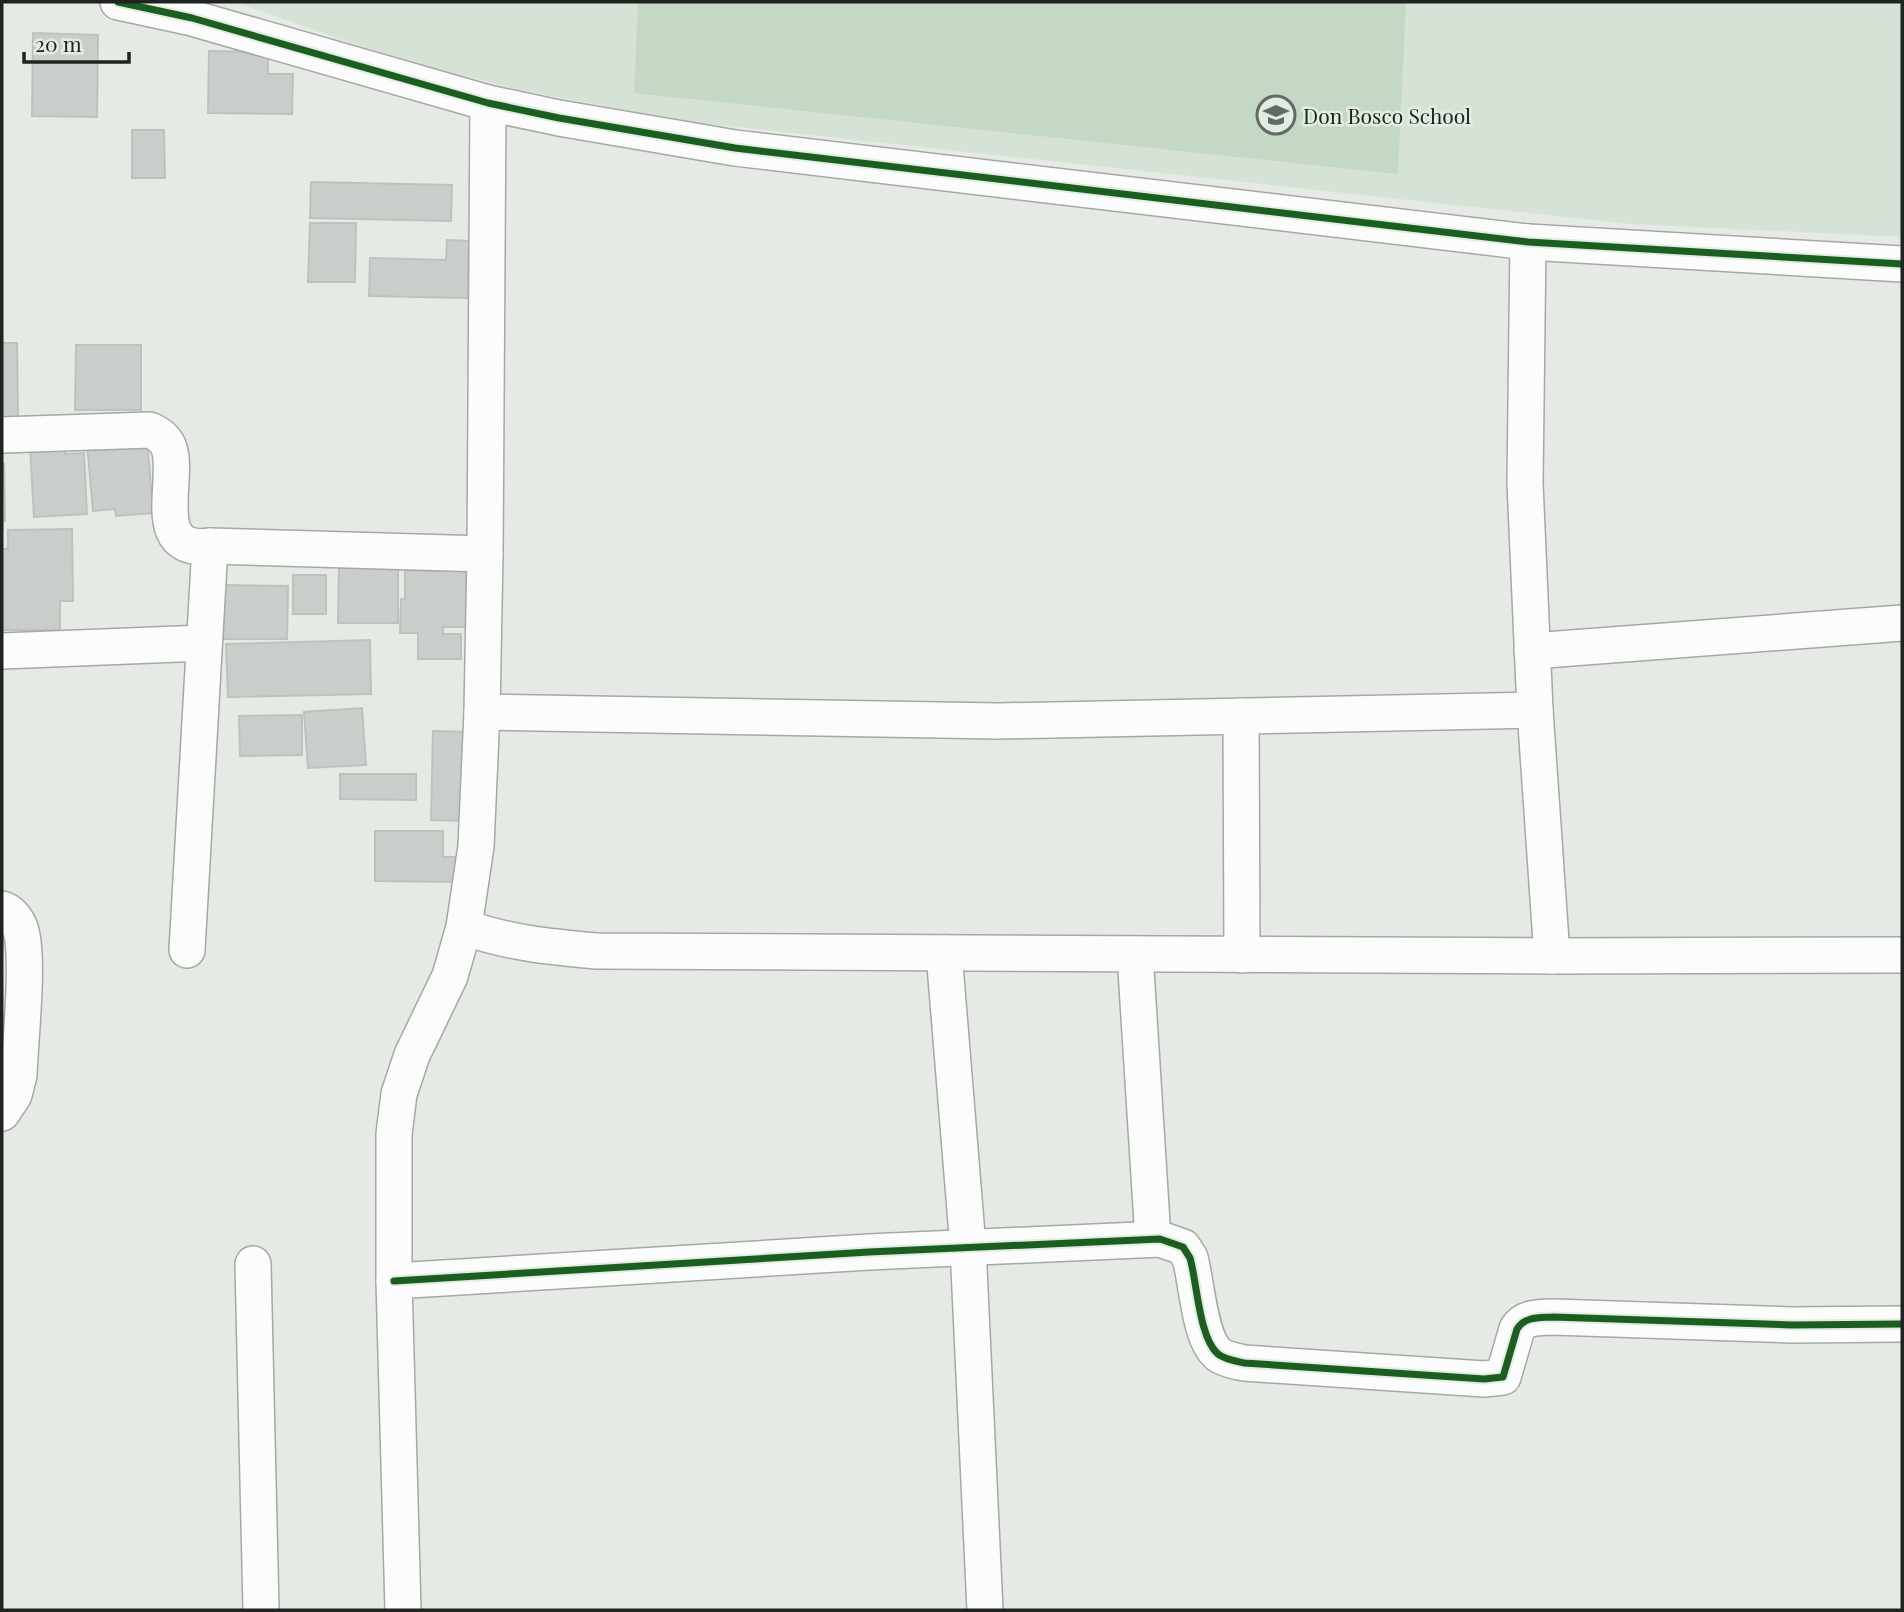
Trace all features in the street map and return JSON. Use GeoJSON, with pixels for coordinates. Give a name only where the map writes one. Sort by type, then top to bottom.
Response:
{"type":"FeatureCollection","features":[{"type":"Feature","properties":{"kind":"street"},"geometry":{"type":"LineString","coordinates":[[118,2],[192,18],[488,103],[735,148],[1528,242],[1902,264]]}},
{"type":"Feature","properties":{"kind":"street"},"geometry":{"type":"LineString","coordinates":[[402,1610],[394,1282],[394,1134],[399,1094],[412,1055],[450,976],[464,927],[476,846],[485,554],[488,103]]}},
{"type":"Feature","properties":{"kind":"street"},"geometry":{"type":"LineString","coordinates":[[1528,242],[1525,482],[1535,710],[1552,956]]}},
{"type":"Feature","properties":{"kind":"street"},"geometry":{"type":"LineString","coordinates":[[2,435],[150,430],[159,434],[169,448],[171,458],[169,513],[173,530],[188,544],[199,547],[485,554]]}},
{"type":"Feature","properties":{"kind":"street"},"geometry":{"type":"LineString","coordinates":[[187,950],[210,546]]}},
{"type":"Feature","properties":{"kind":"street"},"geometry":{"type":"LineString","coordinates":[[1532,651],[1902,623]]}},
{"type":"Feature","properties":{"kind":"street"},"geometry":{"type":"LineString","coordinates":[[2,651],[204,643]]}},
{"type":"Feature","properties":{"kind":"street"},"geometry":{"type":"LineString","coordinates":[[482,712],[998,721],[1535,710]]}},
{"type":"Feature","properties":{"kind":"street"},"geometry":{"type":"LineString","coordinates":[[1241,716],[1242,955]]}},
{"type":"Feature","properties":{"kind":"street"},"geometry":{"type":"LineString","coordinates":[[2,909],[8,911],[20,928],[24,956],[19,1075],[14,1095],[2,1113]]}},
{"type":"Feature","properties":{"kind":"street"},"geometry":{"type":"LineString","coordinates":[[464,927],[495,938],[529,945],[597,951],[1902,955]]}},
{"type":"Feature","properties":{"kind":"street"},"geometry":{"type":"LineString","coordinates":[[944,953],[968,1247],[985,1610]]}},
{"type":"Feature","properties":{"kind":"street"},"geometry":{"type":"LineString","coordinates":[[1135,954],[1153,1239]]}},
{"type":"Feature","properties":{"kind":"street"},"geometry":{"type":"LineString","coordinates":[[394,1282],[968,1247],[1153,1239],[1173,1242],[1183,1247],[1190,1258],[1210,1346],[1220,1356],[1244,1363],[1494,1379],[1503,1377],[1517,1329],[1530,1318],[1792,1325],[1902,1324]]}},
{"type":"Feature","properties":{"kind":"street"},"geometry":{"type":"LineString","coordinates":[[253,1264],[261,1610]]}},
{"type":"Feature","properties":{"kind":"shaded area","name":"Don Bosco School"},"geometry":{"type":"Polygon","coordinates":[[[236,2],[1902,2],[1902,237],[1630,224],[691,122],[524,91],[437,69],[351,43],[236,2]]]}},
{"type":"Feature","properties":{"kind":"green space"},"geometry":{"type":"Polygon","coordinates":[[[638,2],[1406,2],[1398,174],[634,93],[638,2]]]}},
{"type":"Feature","properties":{"kind":"building"},"geometry":{"type":"Polygon","coordinates":[[[33,33],[98,35],[97,117],[32,116],[33,33]]]}},
{"type":"Feature","properties":{"kind":"building"},"geometry":{"type":"Polygon","coordinates":[[[209,51],[268,52],[268,74],[293,74],[292,114],[208,113],[209,51]]]}},
{"type":"Feature","properties":{"kind":"building"},"geometry":{"type":"Polygon","coordinates":[[[132,130],[164,130],[165,178],[132,178],[132,130]]]}},
{"type":"Feature","properties":{"kind":"building"},"geometry":{"type":"Polygon","coordinates":[[[311,182],[452,185],[451,221],[310,218],[311,182]]]}},
{"type":"Feature","properties":{"kind":"building"},"geometry":{"type":"Polygon","coordinates":[[[310,223],[356,223],[355,282],[308,282],[310,223]]]}},
{"type":"Feature","properties":{"kind":"building"},"geometry":{"type":"Polygon","coordinates":[[[447,240],[469,241],[468,298],[369,296],[370,258],[446,260],[447,240]]]}},
{"type":"Feature","properties":{"kind":"building"},"geometry":{"type":"Polygon","coordinates":[[[2,343],[17,343],[18,419],[2,420],[2,343]]]}},
{"type":"Feature","properties":{"kind":"building"},"geometry":{"type":"Polygon","coordinates":[[[76,345],[141,345],[141,410],[75,410],[76,345]]]}},
{"type":"Feature","properties":{"kind":"building"},"geometry":{"type":"Polygon","coordinates":[[[147,438],[153,513],[116,516],[115,509],[93,511],[87,443],[147,438]]]}},
{"type":"Feature","properties":{"kind":"building"},"geometry":{"type":"Polygon","coordinates":[[[30,445],[65,448],[65,454],[84,453],[87,514],[34,517],[30,445]]]}},
{"type":"Feature","properties":{"kind":"building"},"geometry":{"type":"Polygon","coordinates":[[[4,464],[5,521],[2,521],[4,464]]]}},
{"type":"Feature","properties":{"kind":"building"},"geometry":{"type":"Polygon","coordinates":[[[72,529],[73,601],[60,601],[60,630],[2,630],[2,549],[8,549],[8,530],[72,529]]]}},
{"type":"Feature","properties":{"kind":"building"},"geometry":{"type":"Polygon","coordinates":[[[339,565],[398,566],[398,623],[338,623],[339,565]]]}},
{"type":"Feature","properties":{"kind":"building"},"geometry":{"type":"Polygon","coordinates":[[[405,570],[468,571],[468,627],[443,627],[443,634],[461,634],[461,659],[418,659],[418,633],[400,633],[401,599],[405,599],[405,570]]]}},
{"type":"Feature","properties":{"kind":"building"},"geometry":{"type":"Polygon","coordinates":[[[293,575],[326,575],[326,614],[293,614],[293,575]]]}},
{"type":"Feature","properties":{"kind":"building"},"geometry":{"type":"Polygon","coordinates":[[[223,585],[288,586],[287,639],[222,639],[223,585]]]}},
{"type":"Feature","properties":{"kind":"building"},"geometry":{"type":"Polygon","coordinates":[[[370,640],[371,694],[228,697],[226,644],[370,640]]]}},
{"type":"Feature","properties":{"kind":"building"},"geometry":{"type":"Polygon","coordinates":[[[362,708],[366,765],[308,768],[304,712],[362,708]]]}},
{"type":"Feature","properties":{"kind":"building"},"geometry":{"type":"Polygon","coordinates":[[[302,715],[302,755],[240,756],[239,716],[302,715]]]}},
{"type":"Feature","properties":{"kind":"building"},"geometry":{"type":"Polygon","coordinates":[[[433,731],[470,732],[469,821],[431,820],[433,731]]]}},
{"type":"Feature","properties":{"kind":"building"},"geometry":{"type":"Polygon","coordinates":[[[340,774],[416,774],[416,800],[340,799],[340,774]]]}},
{"type":"Feature","properties":{"kind":"building"},"geometry":{"type":"Polygon","coordinates":[[[375,831],[443,831],[443,857],[465,857],[464,882],[375,881],[375,831]]]}},
{"type":"Feature","properties":{"kind":"cycle path"},"geometry":{"type":"LineString","coordinates":[[118,2],[192,18],[488,103],[735,148],[1528,242],[1902,264]]}},
{"type":"Feature","properties":{"kind":"cycle path"},"geometry":{"type":"LineString","coordinates":[[394,1281],[869,1252],[1160,1239],[1183,1247],[1190,1258],[1207,1336],[1218,1354],[1223,1357],[1244,1363],[1484,1379],[1503,1377],[1517,1329],[1524,1322],[1538,1318],[1792,1325],[1902,1324]]}},
{"type":"Feature","properties":{"kind":"place","name":"Don Bosco School"},"geometry":{"type":"Point","coordinates":[1276,115]}}]}
